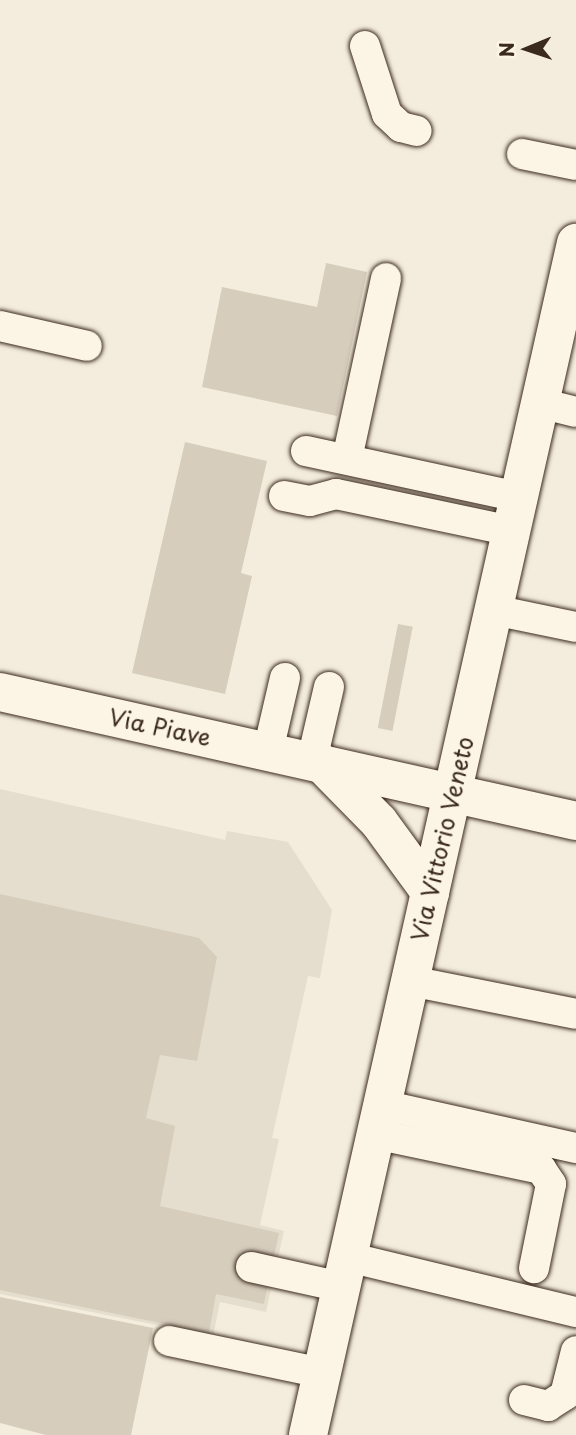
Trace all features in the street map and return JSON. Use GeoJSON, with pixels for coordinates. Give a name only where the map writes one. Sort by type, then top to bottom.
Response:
{"type":"FeatureCollection","features":[{"type":"Feature","properties":{"kind":"street","name":"Via Vittorio Veneto"},"geometry":{"type":"LineString","coordinates":[[308,1435],[515,514],[558,407],[576,243]]}},
{"type":"Feature","properties":{"kind":"street","name":"Via Piave"},"geometry":{"type":"LineString","coordinates":[[0,692],[576,821]]}},
{"type":"Feature","properties":{"kind":"street"},"geometry":{"type":"LineString","coordinates":[[316,761],[379,822],[430,892]]}},
{"type":"Feature","properties":{"kind":"lane"},"geometry":{"type":"LineString","coordinates":[[365,46],[387,114],[401,127],[417,131]]}},
{"type":"Feature","properties":{"kind":"lane"},"geometry":{"type":"LineString","coordinates":[[522,154],[576,165]]}},
{"type":"Feature","properties":{"kind":"lane"},"geometry":{"type":"LineString","coordinates":[[347,459],[386,278]]}},
{"type":"Feature","properties":{"kind":"lane"},"geometry":{"type":"LineString","coordinates":[[0,326],[87,346]]}},
{"type":"Feature","properties":{"kind":"lane"},"geometry":{"type":"LineString","coordinates":[[306,450],[347,459],[515,514]]}},
{"type":"Feature","properties":{"kind":"lane"},"geometry":{"type":"LineString","coordinates":[[284,496],[310,501],[336,494],[515,514]]}},
{"type":"Feature","properties":{"kind":"lane"},"geometry":{"type":"LineString","coordinates":[[494,610],[576,627]]}},
{"type":"Feature","properties":{"kind":"lane"},"geometry":{"type":"LineString","coordinates":[[268,751],[285,678]]}},
{"type":"Feature","properties":{"kind":"lane"},"geometry":{"type":"LineString","coordinates":[[316,761],[329,687]]}},
{"type":"Feature","properties":{"kind":"lane"},"geometry":{"type":"LineString","coordinates":[[410,981],[576,1014]]}},
{"type":"Feature","properties":{"kind":"lane"},"geometry":{"type":"LineString","coordinates":[[379,1120],[576,1149]]}},
{"type":"Feature","properties":{"kind":"lane"},"geometry":{"type":"LineString","coordinates":[[379,1120],[541,1169],[551,1184],[534,1268]]}},
{"type":"Feature","properties":{"kind":"lane"},"geometry":{"type":"LineString","coordinates":[[251,1268],[344,1272],[576,1312]]}},
{"type":"Feature","properties":{"kind":"lane"},"geometry":{"type":"LineString","coordinates":[[169,1340],[321,1373]]}},
{"type":"Feature","properties":{"kind":"lane"},"geometry":{"type":"LineString","coordinates":[[524,1400],[548,1406],[565,1395],[576,1351]]}},
{"type":"Feature","properties":{"kind":"shaded area"},"geometry":{"type":"Polygon","coordinates":[[[326,263],[367,272],[337,416],[202,387],[222,287],[317,307],[326,263]]]}},
{"type":"Feature","properties":{"kind":"shaded area"},"geometry":{"type":"Polygon","coordinates":[[[185,442],[267,461],[241,573],[252,576],[225,694],[132,673],[185,442]]]}},
{"type":"Feature","properties":{"kind":"shaded area"},"geometry":{"type":"Polygon","coordinates":[[[398,624],[413,627],[392,731],[378,728],[398,624]]]}},
{"type":"Feature","properties":{"kind":"shaded area"},"geometry":{"type":"Polygon","coordinates":[[[0,789],[225,840],[227,831],[288,842],[332,910],[320,978],[308,976],[272,1138],[279,1139],[260,1225],[284,1231],[266,1312],[220,1302],[213,1336],[0,1294],[0,789]]]}},
{"type":"Feature","properties":{"kind":"shaded area"},"geometry":{"type":"Polygon","coordinates":[[[0,894],[199,938],[217,957],[197,1061],[160,1055],[146,1118],[175,1126],[160,1206],[279,1233],[264,1304],[216,1294],[209,1333],[0,1290],[0,894]]]}},
{"type":"Feature","properties":{"kind":"shaded area"},"geometry":{"type":"Polygon","coordinates":[[[0,1297],[153,1328],[131,1435],[46,1435],[0,1423],[0,1297]]]}}]}
